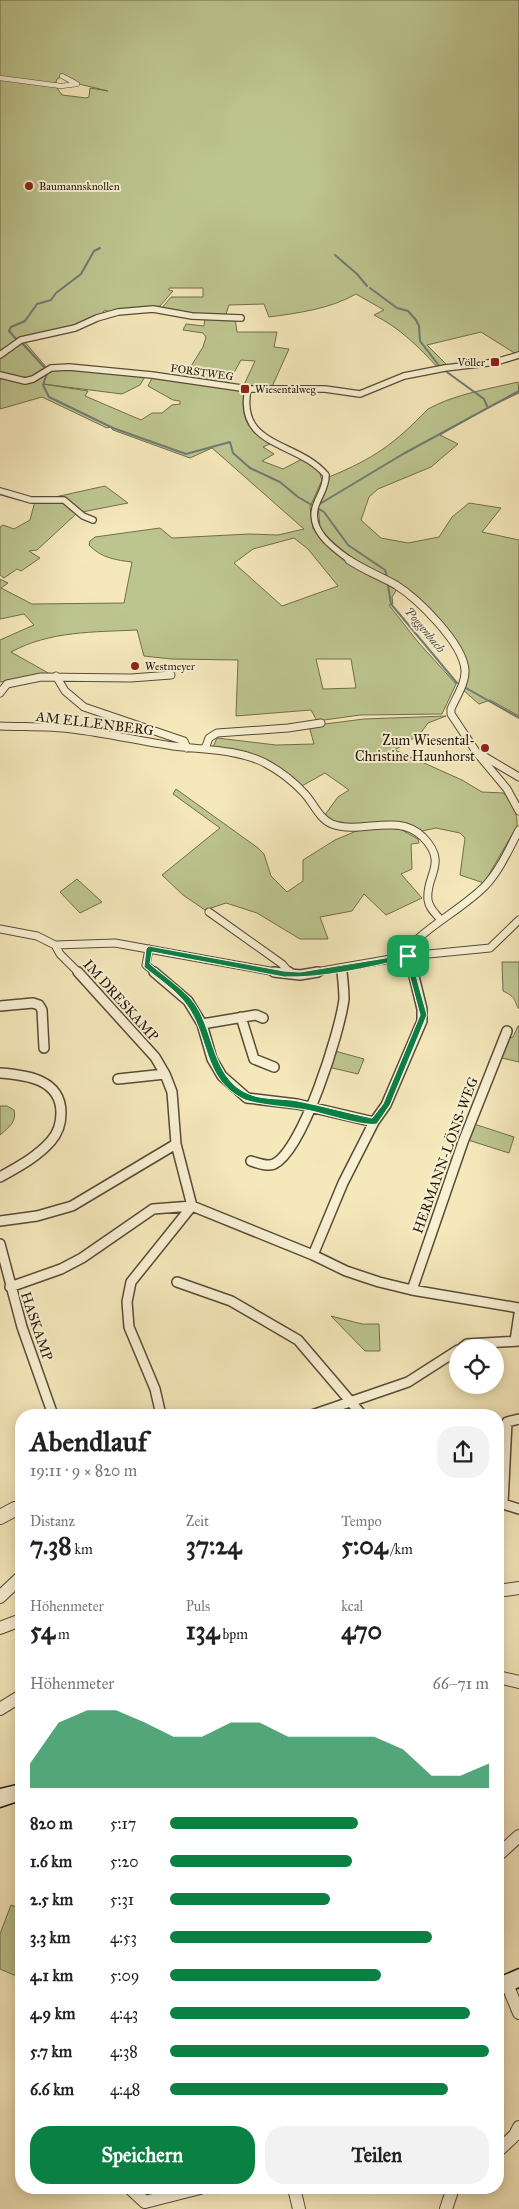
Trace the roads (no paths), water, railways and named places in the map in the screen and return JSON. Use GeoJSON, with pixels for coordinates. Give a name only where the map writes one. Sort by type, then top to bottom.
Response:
{"type":"FeatureCollection","features":[{"type":"Feature","properties":{"kind":"main road"},"geometry":{"type":"LineString","coordinates":[[0,1798],[15,1793]]}},
{"type":"Feature","properties":{"kind":"street"},"geometry":{"type":"LineString","coordinates":[[0,78],[61,86],[77,84],[62,76]]}},
{"type":"Feature","properties":{"kind":"street"},"geometry":{"type":"LineString","coordinates":[[0,355],[21,340],[74,328],[97,318],[118,312],[153,309],[192,316],[241,318]]}},
{"type":"Feature","properties":{"kind":"street","name":"FORSTWEG"},"geometry":{"type":"LineString","coordinates":[[0,375],[13,380],[28,381],[51,368],[69,367],[136,373],[248,389],[325,389],[360,394],[404,376],[445,368],[496,362],[519,355]]}},
{"type":"Feature","properties":{"kind":"street"},"geometry":{"type":"LineString","coordinates":[[248,389],[248,419],[253,429],[270,440],[309,458],[326,475],[326,482],[314,506],[316,526],[328,542],[349,561],[397,586],[426,612],[450,639],[462,658],[465,668],[464,677],[450,709],[451,714],[477,753],[507,789],[519,811]]}},
{"type":"Feature","properties":{"kind":"street"},"geometry":{"type":"LineString","coordinates":[[0,491],[31,500],[64,500],[83,516],[93,520]]}},
{"type":"Feature","properties":{"kind":"street"},"geometry":{"type":"LineString","coordinates":[[0,693],[7,684],[18,680],[56,676],[131,678],[171,675]]}},
{"type":"Feature","properties":{"kind":"street","name":"AM ELLENBERG"},"geometry":{"type":"LineString","coordinates":[[56,676],[65,691],[84,707],[184,741],[187,748]]}},
{"type":"Feature","properties":{"kind":"street"},"geometry":{"type":"LineString","coordinates":[[205,750],[210,738],[217,733],[288,728],[321,723]]}},
{"type":"Feature","properties":{"kind":"street","name":"AM ELLENBERG"},"geometry":{"type":"LineString","coordinates":[[0,726],[53,727],[187,748],[238,753],[264,763],[289,779],[307,795],[329,823],[346,827],[388,823],[402,825],[422,836],[433,852],[437,864],[426,900],[430,911],[440,919]]}},
{"type":"Feature","properties":{"kind":"street"},"geometry":{"type":"LineString","coordinates":[[477,753],[519,777]]}},
{"type":"Feature","properties":{"kind":"street"},"geometry":{"type":"LineString","coordinates":[[313,1255],[343,1183],[374,1122],[386,1105],[423,1015],[407,949],[415,939],[490,881],[519,830]]}},
{"type":"Feature","properties":{"kind":"street"},"geometry":{"type":"LineString","coordinates":[[209,912],[282,964],[290,974]]}},
{"type":"Feature","properties":{"kind":"street"},"geometry":{"type":"LineString","coordinates":[[0,929],[37,936],[55,945],[116,943],[290,974],[341,969],[408,956],[490,948],[495,940],[519,920]]}},
{"type":"Feature","properties":{"kind":"street","name":"IM DRESKAMP"},"geometry":{"type":"LineString","coordinates":[[55,945],[60,954],[91,985],[155,1057],[165,1074],[172,1092],[176,1144],[192,1206]]}},
{"type":"Feature","properties":{"kind":"street"},"geometry":{"type":"LineString","coordinates":[[149,949],[146,965],[188,1001],[202,1024],[212,1059],[222,1076],[237,1091],[247,1098],[311,1107],[374,1122]]}},
{"type":"Feature","properties":{"kind":"street"},"geometry":{"type":"LineString","coordinates":[[251,1161],[267,1166],[279,1161],[300,1133],[333,1045],[344,1004],[341,969]]}},
{"type":"Feature","properties":{"kind":"street"},"geometry":{"type":"LineString","coordinates":[[0,1006],[39,1004],[42,1010],[44,1048]]}},
{"type":"Feature","properties":{"kind":"street"},"geometry":{"type":"LineString","coordinates":[[202,1024],[256,1015],[263,1018]]}},
{"type":"Feature","properties":{"kind":"street"},"geometry":{"type":"LineString","coordinates":[[241,1017],[254,1059],[274,1066]]}},
{"type":"Feature","properties":{"kind":"street","name":"HERMANN-LÖNS-WEG"},"geometry":{"type":"LineString","coordinates":[[412,1290],[462,1142],[507,1031]]}},
{"type":"Feature","properties":{"kind":"street"},"geometry":{"type":"LineString","coordinates":[[0,1073],[24,1075],[48,1082],[58,1096],[62,1112],[57,1133],[35,1157],[0,1177]]}},
{"type":"Feature","properties":{"kind":"street"},"geometry":{"type":"LineString","coordinates":[[118,1079],[165,1074]]}},
{"type":"Feature","properties":{"kind":"street"},"geometry":{"type":"LineString","coordinates":[[0,1221],[37,1216],[72,1206],[176,1144]]}},
{"type":"Feature","properties":{"kind":"street"},"geometry":{"type":"LineString","coordinates":[[10,1287],[61,1269],[82,1258],[153,1209],[192,1206],[313,1255],[346,1271],[412,1290],[519,1308]]}},
{"type":"Feature","properties":{"kind":"street"},"geometry":{"type":"LineString","coordinates":[[160,1409],[155,1388],[129,1327],[127,1302],[131,1282],[192,1206]]}},
{"type":"Feature","properties":{"kind":"street","name":"HASKAMP"},"geometry":{"type":"LineString","coordinates":[[0,1244],[10,1287],[51,1409]]}},
{"type":"Feature","properties":{"kind":"street"},"geometry":{"type":"LineString","coordinates":[[177,1282],[231,1301],[298,1340],[356,1409]]}},
{"type":"Feature","properties":{"kind":"street"},"geometry":{"type":"LineString","coordinates":[[504,1342],[517,1341],[519,1314]]}},
{"type":"Feature","properties":{"kind":"street"},"geometry":{"type":"LineString","coordinates":[[330,1409],[408,1382],[449,1356]]}},
{"type":"Feature","properties":{"kind":"street"},"geometry":{"type":"LineString","coordinates":[[519,1419],[507,1422],[504,1504],[519,1509]]}},
{"type":"Feature","properties":{"kind":"street"},"geometry":{"type":"LineString","coordinates":[[0,1517],[15,1509]]}},
{"type":"Feature","properties":{"kind":"street"},"geometry":{"type":"LineString","coordinates":[[0,1597],[15,1583]]}},
{"type":"Feature","properties":{"kind":"street"},"geometry":{"type":"LineString","coordinates":[[505,1590],[519,1588]]}},
{"type":"Feature","properties":{"kind":"street"},"geometry":{"type":"LineString","coordinates":[[0,1628],[15,1622]]}},
{"type":"Feature","properties":{"kind":"street"},"geometry":{"type":"LineString","coordinates":[[504,1678],[519,1682]]}},
{"type":"Feature","properties":{"kind":"street"},"geometry":{"type":"LineString","coordinates":[[0,1709],[15,1700]]}},
{"type":"Feature","properties":{"kind":"street"},"geometry":{"type":"LineString","coordinates":[[504,1850],[519,1836]]}},
{"type":"Feature","properties":{"kind":"street"},"geometry":{"type":"LineString","coordinates":[[508,1983],[519,2013]]}},
{"type":"Feature","properties":{"kind":"street"},"geometry":{"type":"LineString","coordinates":[[504,2145],[515,2135],[519,2127]]}},
{"type":"Feature","properties":{"kind":"street"},"geometry":{"type":"LineString","coordinates":[[136,2194],[145,2202],[176,2194]]}},
{"type":"Feature","properties":{"kind":"street"},"geometry":{"type":"LineString","coordinates":[[295,2194],[299,2209]]}},
{"type":"Feature","properties":{"kind":"street"},"geometry":{"type":"LineString","coordinates":[[446,2209],[451,2194]]}},
{"type":"Feature","properties":{"kind":"waterway"},"geometry":{"type":"LineString","coordinates":[[17,340],[9,331],[11,327],[25,321],[37,304],[51,300],[56,293],[81,274],[94,251],[100,248]]}},
{"type":"Feature","properties":{"kind":"waterway"},"geometry":{"type":"LineString","coordinates":[[335,255],[357,274],[367,286]]}},
{"type":"Feature","properties":{"kind":"waterway"},"geometry":{"type":"LineString","coordinates":[[370,288],[397,308],[408,311],[416,320],[419,326],[420,341],[440,367]]}},
{"type":"Feature","properties":{"kind":"waterway"},"geometry":{"type":"LineString","coordinates":[[21,342],[45,368]]}},
{"type":"Feature","properties":{"kind":"waterway"},"geometry":{"type":"LineString","coordinates":[[444,370],[484,399],[487,406]]}},
{"type":"Feature","properties":{"kind":"waterway"},"geometry":{"type":"LineString","coordinates":[[47,373],[43,385],[49,397],[113,428],[186,454],[230,442],[233,453],[250,468],[280,482],[298,497],[324,512],[348,545],[385,570],[387,576]]}},
{"type":"Feature","properties":{"kind":"waterway"},"geometry":{"type":"LineString","coordinates":[[318,505],[403,454],[519,391]]}},
{"type":"Feature","properties":{"kind":"waterway","name":"Poggenbach"},"geometry":{"type":"LineString","coordinates":[[388,585],[391,604],[457,683]]}},
{"type":"Feature","properties":{"kind":"waterway","name":"Poggenbach"},"geometry":{"type":"LineString","coordinates":[[466,688],[519,718]]}},
{"type":"Feature","properties":{"kind":"place","name":"Baumannsknollen"},"geometry":{"type":"Point","coordinates":[29,186]}},
{"type":"Feature","properties":{"kind":"place","name":"Völler"},"geometry":{"type":"Point","coordinates":[495,362]}},
{"type":"Feature","properties":{"kind":"place","name":"Wiesentalweg"},"geometry":{"type":"Point","coordinates":[245,389]}},
{"type":"Feature","properties":{"kind":"place","name":"Westmeyer"},"geometry":{"type":"Point","coordinates":[135,666]}},
{"type":"Feature","properties":{"kind":"place","name":"Zum Wiesental- Christine Haunhorst"},"geometry":{"type":"Point","coordinates":[485,748]}}]}
